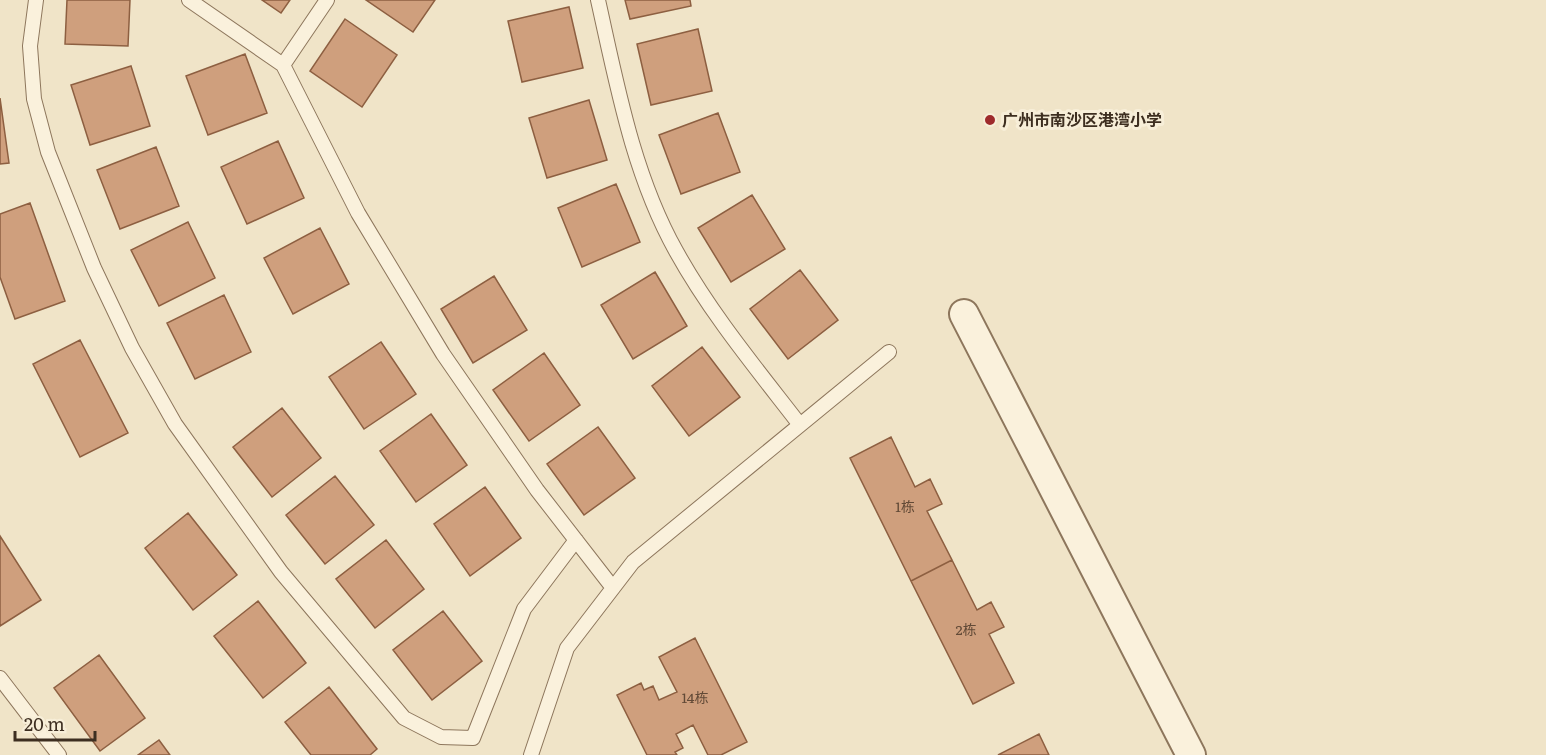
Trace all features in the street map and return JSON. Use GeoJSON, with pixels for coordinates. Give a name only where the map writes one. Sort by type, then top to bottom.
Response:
{"type":"FeatureCollection","features":[{"type":"Feature","properties":{"kind":"street"},"geometry":{"type":"LineString","coordinates":[[964,314],[1191,755]]}},
{"type":"Feature","properties":{"kind":"lane"},"geometry":{"type":"LineString","coordinates":[[36,0],[31,57],[34,99],[45,141],[94,268],[132,348],[175,424],[225,496],[281,572],[404,718],[441,737],[473,738],[524,609],[576,540]]}},
{"type":"Feature","properties":{"kind":"lane"},"geometry":{"type":"LineString","coordinates":[[189,0],[283,65],[319,139],[399,284],[489,423],[613,588]]}},
{"type":"Feature","properties":{"kind":"lane"},"geometry":{"type":"LineString","coordinates":[[283,65],[327,0]]}},
{"type":"Feature","properties":{"kind":"lane"},"geometry":{"type":"LineString","coordinates":[[598,0],[620,102],[643,177],[675,249],[716,316],[800,425]]}},
{"type":"Feature","properties":{"kind":"lane"},"geometry":{"type":"LineString","coordinates":[[531,755],[567,648],[633,562],[889,352]]}},
{"type":"Feature","properties":{"kind":"lane"},"geometry":{"type":"LineString","coordinates":[[0,678],[59,755]]}},
{"type":"Feature","properties":{"kind":"building"},"geometry":{"type":"Polygon","coordinates":[[[67,0],[130,0],[128,46],[65,44],[67,0]]]}},
{"type":"Feature","properties":{"kind":"building"},"geometry":{"type":"Polygon","coordinates":[[[262,0],[290,0],[281,13],[262,0]]]}},
{"type":"Feature","properties":{"kind":"building"},"geometry":{"type":"Polygon","coordinates":[[[366,0],[435,0],[413,32],[366,0]]]}},
{"type":"Feature","properties":{"kind":"building"},"geometry":{"type":"Polygon","coordinates":[[[625,0],[690,0],[691,6],[630,19],[625,0]]]}},
{"type":"Feature","properties":{"kind":"building"},"geometry":{"type":"Polygon","coordinates":[[[569,7],[583,68],[522,82],[508,21],[569,7]]]}},
{"type":"Feature","properties":{"kind":"building"},"geometry":{"type":"Polygon","coordinates":[[[345,19],[397,55],[362,107],[310,71],[345,19]]]}},
{"type":"Feature","properties":{"kind":"building"},"geometry":{"type":"Polygon","coordinates":[[[698,29],[712,91],[651,105],[637,44],[698,29]]]}},
{"type":"Feature","properties":{"kind":"building"},"geometry":{"type":"Polygon","coordinates":[[[245,54],[267,113],[208,135],[186,76],[245,54]]]}},
{"type":"Feature","properties":{"kind":"building"},"geometry":{"type":"Polygon","coordinates":[[[131,66],[150,126],[90,145],[71,85],[131,66]]]}},
{"type":"Feature","properties":{"kind":"building"},"geometry":{"type":"Polygon","coordinates":[[[0,98],[9,163],[0,164],[0,98]]]}},
{"type":"Feature","properties":{"kind":"building"},"geometry":{"type":"Polygon","coordinates":[[[589,100],[607,160],[547,178],[529,118],[589,100]]]}},
{"type":"Feature","properties":{"kind":"building"},"geometry":{"type":"Polygon","coordinates":[[[718,113],[740,172],[681,194],[659,135],[718,113]]]}},
{"type":"Feature","properties":{"kind":"building"},"geometry":{"type":"Polygon","coordinates":[[[278,141],[304,198],[247,224],[221,167],[278,141]]]}},
{"type":"Feature","properties":{"kind":"building"},"geometry":{"type":"Polygon","coordinates":[[[156,147],[179,206],[120,229],[97,170],[156,147]]]}},
{"type":"Feature","properties":{"kind":"building"},"geometry":{"type":"Polygon","coordinates":[[[616,184],[640,242],[582,267],[558,208],[616,184]]]}},
{"type":"Feature","properties":{"kind":"building"},"geometry":{"type":"Polygon","coordinates":[[[752,195],[785,249],[731,282],[698,228],[752,195]]]}},
{"type":"Feature","properties":{"kind":"building"},"geometry":{"type":"Polygon","coordinates":[[[30,203],[65,301],[15,319],[0,277],[0,214],[30,203]]]}},
{"type":"Feature","properties":{"kind":"building"},"geometry":{"type":"Polygon","coordinates":[[[188,222],[215,278],[159,306],[131,250],[188,222]]]}},
{"type":"Feature","properties":{"kind":"building"},"geometry":{"type":"Polygon","coordinates":[[[320,228],[349,284],[293,314],[264,258],[320,228]]]}},
{"type":"Feature","properties":{"kind":"building"},"geometry":{"type":"Polygon","coordinates":[[[800,270],[838,320],[788,359],[750,309],[800,270]]]}},
{"type":"Feature","properties":{"kind":"building"},"geometry":{"type":"Polygon","coordinates":[[[655,272],[687,326],[633,359],[601,305],[655,272]]]}},
{"type":"Feature","properties":{"kind":"building"},"geometry":{"type":"Polygon","coordinates":[[[494,276],[527,330],[473,363],[441,309],[494,276]]]}},
{"type":"Feature","properties":{"kind":"building"},"geometry":{"type":"Polygon","coordinates":[[[224,295],[251,352],[195,379],[167,323],[224,295]]]}},
{"type":"Feature","properties":{"kind":"building"},"geometry":{"type":"Polygon","coordinates":[[[80,340],[128,433],[80,457],[33,364],[80,340]]]}},
{"type":"Feature","properties":{"kind":"building"},"geometry":{"type":"Polygon","coordinates":[[[381,342],[416,394],[364,429],[329,377],[381,342]]]}},
{"type":"Feature","properties":{"kind":"building"},"geometry":{"type":"Polygon","coordinates":[[[702,347],[740,397],[689,436],[652,386],[702,347]]]}},
{"type":"Feature","properties":{"kind":"building"},"geometry":{"type":"Polygon","coordinates":[[[544,353],[580,405],[529,441],[493,390],[544,353]]]}},
{"type":"Feature","properties":{"kind":"building"},"geometry":{"type":"Polygon","coordinates":[[[282,408],[321,458],[272,497],[233,447],[282,408]]]}},
{"type":"Feature","properties":{"kind":"building"},"geometry":{"type":"Polygon","coordinates":[[[431,414],[467,465],[416,502],[380,451],[431,414]]]}},
{"type":"Feature","properties":{"kind":"building"},"geometry":{"type":"Polygon","coordinates":[[[598,427],[635,478],[584,515],[547,464],[598,427]]]}},
{"type":"Feature","properties":{"kind":"building"},"geometry":{"type":"Polygon","coordinates":[[[891,437],[915,487],[930,479],[942,504],[927,511],[952,560],[911,581],[850,458],[891,437]]]}},
{"type":"Feature","properties":{"kind":"building"},"geometry":{"type":"Polygon","coordinates":[[[335,476],[374,525],[325,564],[286,515],[335,476]]]}},
{"type":"Feature","properties":{"kind":"building"},"geometry":{"type":"Polygon","coordinates":[[[485,487],[521,538],[470,576],[434,524],[485,487]]]}},
{"type":"Feature","properties":{"kind":"building"},"geometry":{"type":"Polygon","coordinates":[[[188,513],[237,575],[193,610],[145,548],[188,513]]]}},
{"type":"Feature","properties":{"kind":"building"},"geometry":{"type":"Polygon","coordinates":[[[0,536],[41,600],[0,626],[0,536]]]}},
{"type":"Feature","properties":{"kind":"building"},"geometry":{"type":"Polygon","coordinates":[[[386,540],[424,589],[375,628],[336,579],[386,540]]]}},
{"type":"Feature","properties":{"kind":"building"},"geometry":{"type":"Polygon","coordinates":[[[952,560],[977,610],[991,602],[1004,627],[989,634],[1014,683],[973,704],[911,581],[952,560]]]}},
{"type":"Feature","properties":{"kind":"building"},"geometry":{"type":"Polygon","coordinates":[[[258,601],[306,663],[263,698],[214,636],[258,601]]]}},
{"type":"Feature","properties":{"kind":"building"},"geometry":{"type":"Polygon","coordinates":[[[443,611],[482,661],[432,700],[393,650],[443,611]]]}},
{"type":"Feature","properties":{"kind":"building"},"geometry":{"type":"Polygon","coordinates":[[[695,638],[747,742],[721,755],[708,755],[693,725],[676,734],[683,748],[675,752],[677,755],[647,755],[617,695],[641,683],[644,690],[653,686],[659,700],[677,692],[659,657],[695,638]]]}},
{"type":"Feature","properties":{"kind":"building"},"geometry":{"type":"Polygon","coordinates":[[[99,655],[145,718],[100,751],[54,688],[99,655]]]}},
{"type":"Feature","properties":{"kind":"building"},"geometry":{"type":"Polygon","coordinates":[[[329,687],[377,749],[370,755],[311,755],[285,722],[329,687]]]}},
{"type":"Feature","properties":{"kind":"building"},"geometry":{"type":"Polygon","coordinates":[[[1039,734],[1049,755],[998,755],[1039,734]]]}},
{"type":"Feature","properties":{"kind":"building"},"geometry":{"type":"Polygon","coordinates":[[[159,740],[170,755],[138,755],[159,740]]]}},
{"type":"Feature","properties":{"kind":"place","name":"广州市南沙区港湾小学"},"geometry":{"type":"Point","coordinates":[990,120]}}]}
